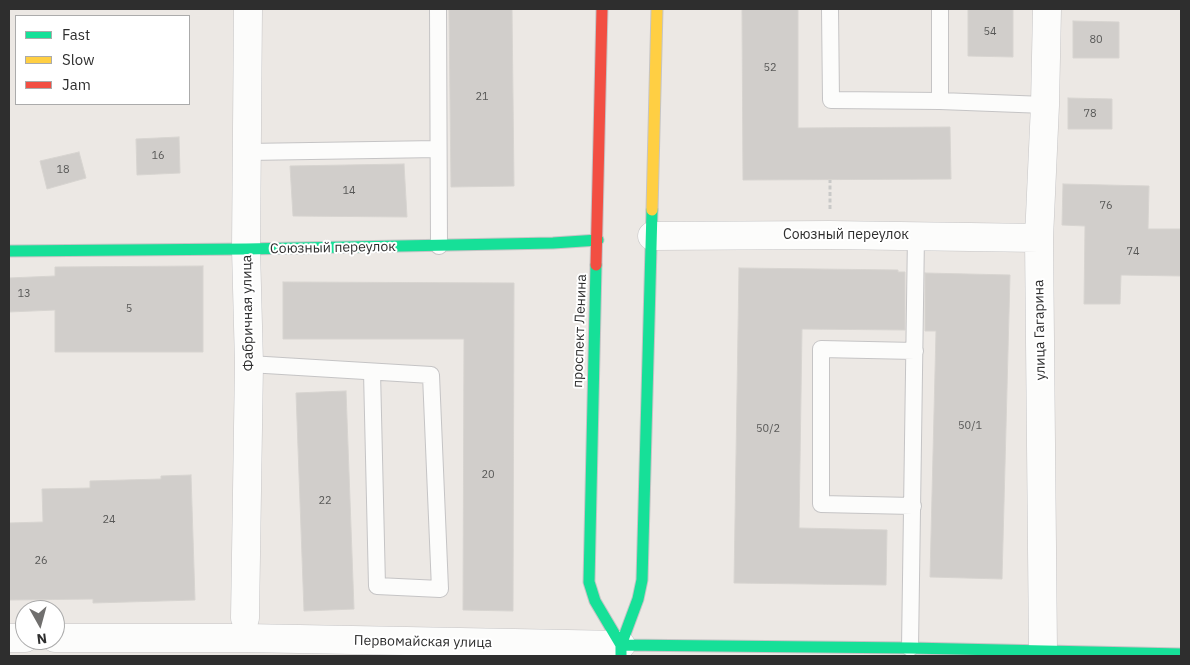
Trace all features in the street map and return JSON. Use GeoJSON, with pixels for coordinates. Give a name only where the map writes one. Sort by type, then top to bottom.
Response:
{"type":"FeatureCollection","features":[{"type":"Feature","properties":{"kind":"main road","name":"проспект Ленина"},"geometry":{"type":"LineString","coordinates":[[602,9],[589,582],[595,601],[621,651]]}},
{"type":"Feature","properties":{"kind":"main road"},"geometry":{"type":"LineString","coordinates":[[621,651],[638,599],[642,580],[657,9]]}},
{"type":"Feature","properties":{"kind":"main road","name":"Союзный переулок"},"geometry":{"type":"LineString","coordinates":[[9,251],[246,250],[553,243],[598,240]]}},
{"type":"Feature","properties":{"kind":"main road","name":"Первомайская улица"},"geometry":{"type":"LineString","coordinates":[[621,651],[910,648],[1181,654]]}},
{"type":"Feature","properties":{"kind":"street","name":"Фабричная улица"},"geometry":{"type":"LineString","coordinates":[[245,618],[249,364],[246,250],[248,9]]}},
{"type":"Feature","properties":{"kind":"street","name":"улица Гагарина"},"geometry":{"type":"LineString","coordinates":[[1043,652],[1039,238],[1047,9]]}},
{"type":"Feature","properties":{"kind":"street","name":"Союзный переулок"},"geometry":{"type":"LineString","coordinates":[[652,236],[1039,238]]}},
{"type":"Feature","properties":{"kind":"street","name":"Первомайская улица"},"geometry":{"type":"LineString","coordinates":[[65,638],[245,638],[573,645],[621,651]]}},
{"type":"Feature","properties":{"kind":"lane"},"geometry":{"type":"LineString","coordinates":[[438,9],[439,246]]}},
{"type":"Feature","properties":{"kind":"lane"},"geometry":{"type":"LineString","coordinates":[[830,9],[831,100],[940,101],[1045,105]]}},
{"type":"Feature","properties":{"kind":"lane"},"geometry":{"type":"LineString","coordinates":[[940,9],[940,101]]}},
{"type":"Feature","properties":{"kind":"lane"},"geometry":{"type":"LineString","coordinates":[[247,152],[438,149]]}},
{"type":"Feature","properties":{"kind":"lane"},"geometry":{"type":"LineString","coordinates":[[910,648],[916,236]]}},
{"type":"Feature","properties":{"kind":"lane"},"geometry":{"type":"LineString","coordinates":[[913,506],[821,504],[821,349],[915,350]]}},
{"type":"Feature","properties":{"kind":"lane"},"geometry":{"type":"LineString","coordinates":[[249,364],[431,375],[440,588],[378,586],[372,372]]}},
{"type":"Feature","properties":{"kind":"building"},"geometry":{"type":"Polygon","coordinates":[[[449,9],[512,9],[514,186],[451,187],[449,9]]]}},
{"type":"Feature","properties":{"kind":"building"},"geometry":{"type":"Polygon","coordinates":[[[742,9],[798,9],[798,128],[950,127],[951,179],[743,180],[742,9]]]}},
{"type":"Feature","properties":{"kind":"building"},"geometry":{"type":"Polygon","coordinates":[[[968,9],[1013,9],[1013,57],[968,56],[968,9]]]}},
{"type":"Feature","properties":{"kind":"building"},"geometry":{"type":"Polygon","coordinates":[[[1073,21],[1119,22],[1119,58],[1073,58],[1073,21]]]}},
{"type":"Feature","properties":{"kind":"building"},"geometry":{"type":"Polygon","coordinates":[[[1068,98],[1112,99],[1112,129],[1068,129],[1068,98]]]}},
{"type":"Feature","properties":{"kind":"building"},"geometry":{"type":"Polygon","coordinates":[[[179,137],[180,173],[137,175],[136,139],[179,137]]]}},
{"type":"Feature","properties":{"kind":"building"},"geometry":{"type":"Polygon","coordinates":[[[79,152],[86,178],[47,189],[40,161],[79,152]]]}},
{"type":"Feature","properties":{"kind":"building"},"geometry":{"type":"Polygon","coordinates":[[[404,164],[407,217],[293,216],[290,166],[404,164]]]}},
{"type":"Feature","properties":{"kind":"building"},"geometry":{"type":"Polygon","coordinates":[[[1063,184],[1149,186],[1148,229],[1181,229],[1181,276],[1121,275],[1120,304],[1084,304],[1085,226],[1062,225],[1063,184]]]}},
{"type":"Feature","properties":{"kind":"building"},"geometry":{"type":"Polygon","coordinates":[[[203,266],[203,352],[55,352],[55,310],[9,312],[9,278],[55,276],[55,267],[203,266]]]}},
{"type":"Feature","properties":{"kind":"building"},"geometry":{"type":"Polygon","coordinates":[[[739,268],[898,270],[898,272],[905,272],[905,330],[802,329],[799,528],[887,530],[886,585],[734,583],[739,268]]]}},
{"type":"Feature","properties":{"kind":"building"},"geometry":{"type":"Polygon","coordinates":[[[925,273],[1010,275],[1002,579],[930,577],[936,331],[925,331],[925,273]]]}},
{"type":"Feature","properties":{"kind":"building"},"geometry":{"type":"Polygon","coordinates":[[[283,282],[514,283],[513,611],[463,610],[464,339],[283,339],[283,282]]]}},
{"type":"Feature","properties":{"kind":"building"},"geometry":{"type":"Polygon","coordinates":[[[346,391],[354,609],[304,611],[296,393],[346,391]]]}},
{"type":"Feature","properties":{"kind":"building"},"geometry":{"type":"Polygon","coordinates":[[[191,475],[195,600],[93,603],[93,599],[9,600],[9,523],[43,522],[42,489],[90,488],[90,481],[161,479],[161,476],[191,475]]]}},
{"type":"Feature","properties":{"kind":"traffic: fast"},"geometry":{"type":"LineString","coordinates":[[621,656],[621,645],[638,599],[642,580],[652,210]]}},
{"type":"Feature","properties":{"kind":"traffic: fast"},"geometry":{"type":"LineString","coordinates":[[9,251],[246,249],[553,243],[598,240]]}},
{"type":"Feature","properties":{"kind":"traffic: fast"},"geometry":{"type":"LineString","coordinates":[[596,265],[589,582],[595,601],[621,645]]}},
{"type":"Feature","properties":{"kind":"traffic: fast"},"geometry":{"type":"LineString","coordinates":[[621,645],[910,648],[1181,654]]}},
{"type":"Feature","properties":{"kind":"traffic: slow"},"geometry":{"type":"LineString","coordinates":[[652,210],[657,9]]}},
{"type":"Feature","properties":{"kind":"traffic: jam"},"geometry":{"type":"LineString","coordinates":[[596,265],[602,9]]}}]}
